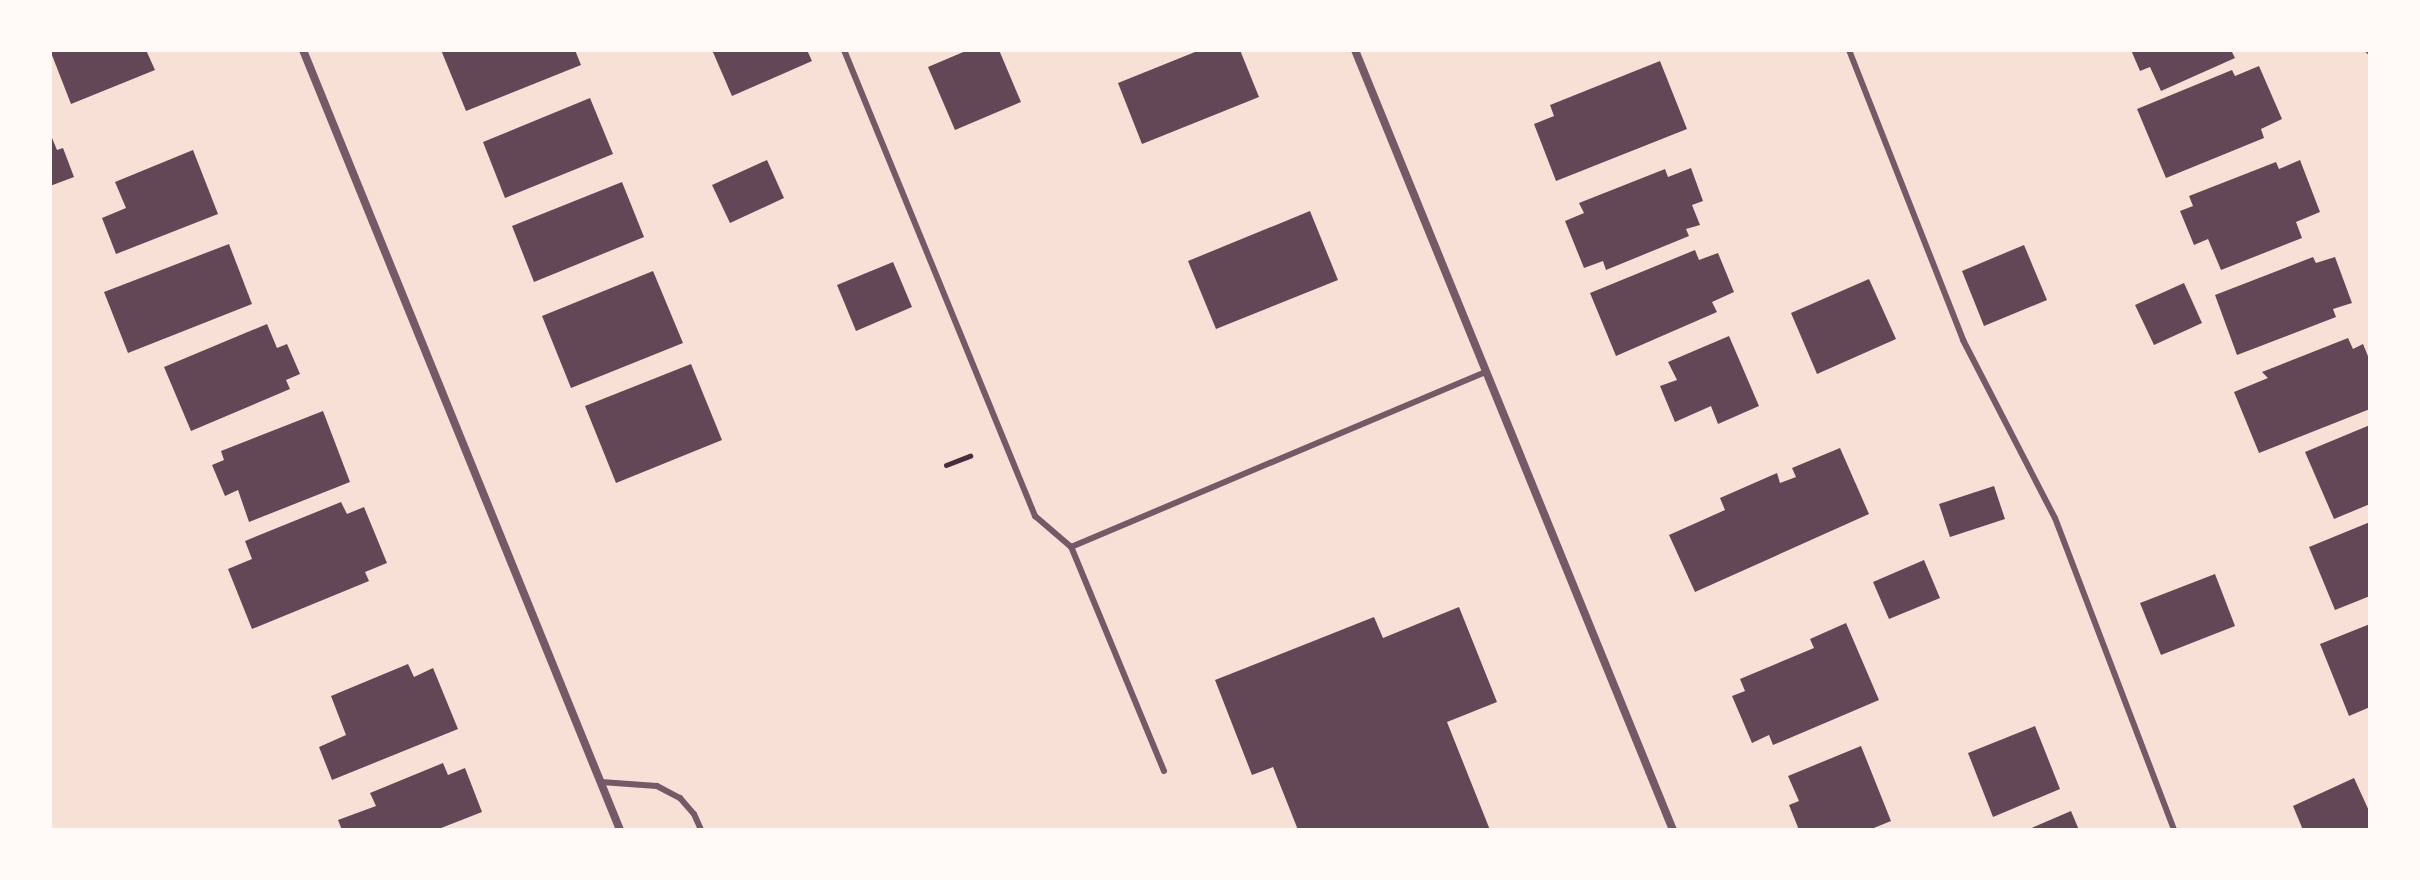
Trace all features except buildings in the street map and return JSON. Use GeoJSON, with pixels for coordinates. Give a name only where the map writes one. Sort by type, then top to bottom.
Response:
{"type":"FeatureCollection","features":[{"type":"Feature","properties":{"kind":"street"},"geometry":{"type":"LineString","coordinates":[[303,50],[620,830]]}},
{"type":"Feature","properties":{"kind":"street"},"geometry":{"type":"LineString","coordinates":[[1355,50],[1673,830]]}},
{"type":"Feature","properties":{"kind":"lane"},"geometry":{"type":"LineString","coordinates":[[844,50],[1035,516],[1071,547],[1164,771]]}},
{"type":"Feature","properties":{"kind":"lane"},"geometry":{"type":"LineString","coordinates":[[1849,50],[1963,340],[2055,518],[2174,830]]}},
{"type":"Feature","properties":{"kind":"lane"},"geometry":{"type":"LineString","coordinates":[[1071,547],[1486,372]]}},
{"type":"Feature","properties":{"kind":"lane"},"geometry":{"type":"LineString","coordinates":[[601,782],[657,786],[680,798],[694,814],[701,830]]}}]}
